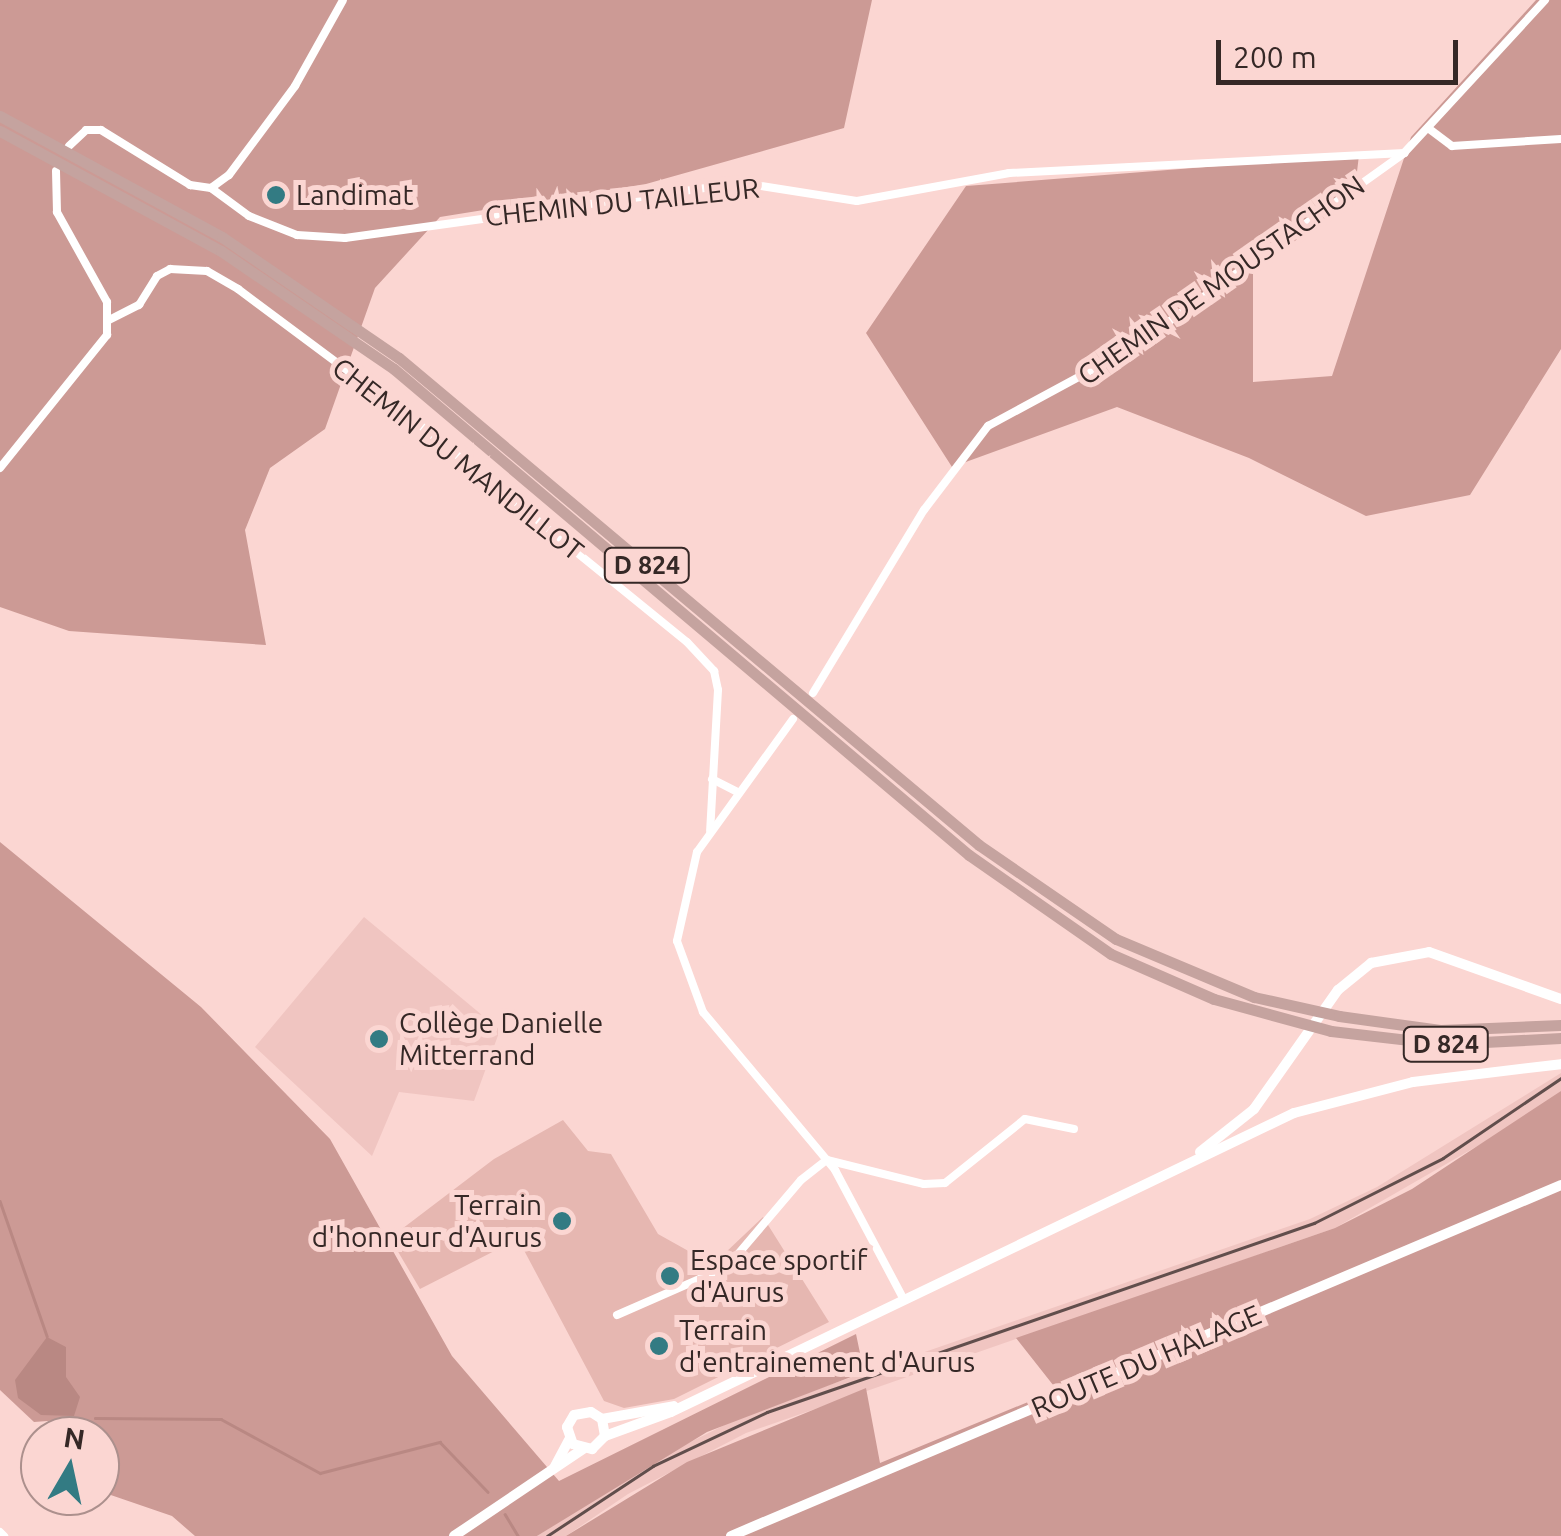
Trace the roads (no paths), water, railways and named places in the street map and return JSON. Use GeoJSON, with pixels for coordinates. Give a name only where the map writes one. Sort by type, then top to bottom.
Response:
{"type":"FeatureCollection","features":[{"type":"Feature","properties":{"kind":"highway","name":"D 824"},"geometry":{"type":"LineString","coordinates":[[0,116],[222,238],[385,348],[1050,899],[1182,971],[1292,1007],[1440,1030],[1561,1025]]}},
{"type":"Feature","properties":{"kind":"highway","name":"D 824"},"geometry":{"type":"LineString","coordinates":[[0,131],[221,251],[394,369],[1037,907],[1146,972],[1286,1022],[1331,1031],[1457,1044],[1561,1038]]}},
{"type":"Feature","properties":{"kind":"main road"},"geometry":{"type":"LineString","coordinates":[[1183,1164],[1254,1109],[1338,990],[1371,963],[1429,952],[1561,999]]}},
{"type":"Feature","properties":{"kind":"main road"},"geometry":{"type":"LineString","coordinates":[[454,1536],[605,1436],[685,1404],[1183,1164],[1335,1099],[1561,1064]]}},
{"type":"Feature","properties":{"kind":"main road","name":"ROUTE DU HALAGE"},"geometry":{"type":"LineString","coordinates":[[732,1536],[1561,1185]]}},
{"type":"Feature","properties":{"kind":"main road"},"geometry":{"type":"LineString","coordinates":[[554,1469],[570,1440],[574,1415],[591,1412],[602,1418],[685,1404]]}},
{"type":"Feature","properties":{"kind":"main road"},"geometry":{"type":"LineString","coordinates":[[602,1418],[605,1436]]}},
{"type":"Feature","properties":{"kind":"main road"},"geometry":{"type":"LineString","coordinates":[[570,1440],[583,1450]]}},
{"type":"Feature","properties":{"kind":"street"},"geometry":{"type":"LineString","coordinates":[[211,188],[229,175],[295,86],[343,0]]}},
{"type":"Feature","properties":{"kind":"street","name":"CHEMIN DE MOUSTACHON"},"geometry":{"type":"LineString","coordinates":[[813,692],[924,510],[988,426],[1132,348],[1404,153],[1545,0]]}},
{"type":"Feature","properties":{"kind":"street"},"geometry":{"type":"LineString","coordinates":[[1428,128],[1452,146],[1561,139]]}},
{"type":"Feature","properties":{"kind":"street","name":"CHEMIN DU TAILLEUR"},"geometry":{"type":"LineString","coordinates":[[69,146],[86,130],[101,130],[190,185],[211,188],[249,216],[297,236],[345,238],[742,184],[857,201],[1009,173],[1404,153]]}},
{"type":"Feature","properties":{"kind":"street"},"geometry":{"type":"LineString","coordinates":[[0,468],[95,356],[110,320],[97,281],[58,212],[56,171]]}},
{"type":"Feature","properties":{"kind":"street","name":"CHEMIN DU MANDILLOT"},"geometry":{"type":"LineString","coordinates":[[110,320],[139,306],[156,276],[170,270],[207,272],[415,421],[703,657],[718,690],[710,831]]}},
{"type":"Feature","properties":{"kind":"street"},"geometry":{"type":"LineString","coordinates":[[794,719],[710,831],[680,906],[677,941],[685,971],[704,1012],[827,1160],[904,1300]]}},
{"type":"Feature","properties":{"kind":"street"},"geometry":{"type":"LineString","coordinates":[[712,779],[739,793]]}},
{"type":"Feature","properties":{"kind":"street"},"geometry":{"type":"LineString","coordinates":[[827,1160],[924,1184],[945,1183],[1025,1119],[1074,1128]]}},
{"type":"Feature","properties":{"kind":"street"},"geometry":{"type":"LineString","coordinates":[[617,1315],[728,1267],[801,1180],[827,1160]]}},
{"type":"Feature","properties":{"kind":"waterway"},"geometry":{"type":"LineString","coordinates":[[0,1201],[47,1336]]}},
{"type":"Feature","properties":{"kind":"waterway"},"geometry":{"type":"LineString","coordinates":[[120,1418],[221,1419],[320,1473],[440,1442],[488,1492]]}},
{"type":"Feature","properties":{"kind":"waterway"},"geometry":{"type":"LineString","coordinates":[[505,1514],[518,1536]]}},
{"type":"Feature","properties":{"kind":"railway"},"geometry":{"type":"LineString","coordinates":[[547,1536],[653,1466],[767,1412],[1314,1223],[1443,1158],[1561,1078]]}},
{"type":"Feature","properties":{"kind":"place","name":"Landimat"},"geometry":{"type":"Point","coordinates":[276,195]}},
{"type":"Feature","properties":{"kind":"place","name":"Collège Danielle Mitterrand"},"geometry":{"type":"Point","coordinates":[379,1039]}},
{"type":"Feature","properties":{"kind":"place","name":"Terrain d'honneur d'Aurus"},"geometry":{"type":"Point","coordinates":[562,1221]}},
{"type":"Feature","properties":{"kind":"place","name":"Espace sportif d'Aurus"},"geometry":{"type":"Point","coordinates":[670,1276]}},
{"type":"Feature","properties":{"kind":"place","name":"Terrain d'entrainement d'Aurus"},"geometry":{"type":"Point","coordinates":[659,1346]}}]}
